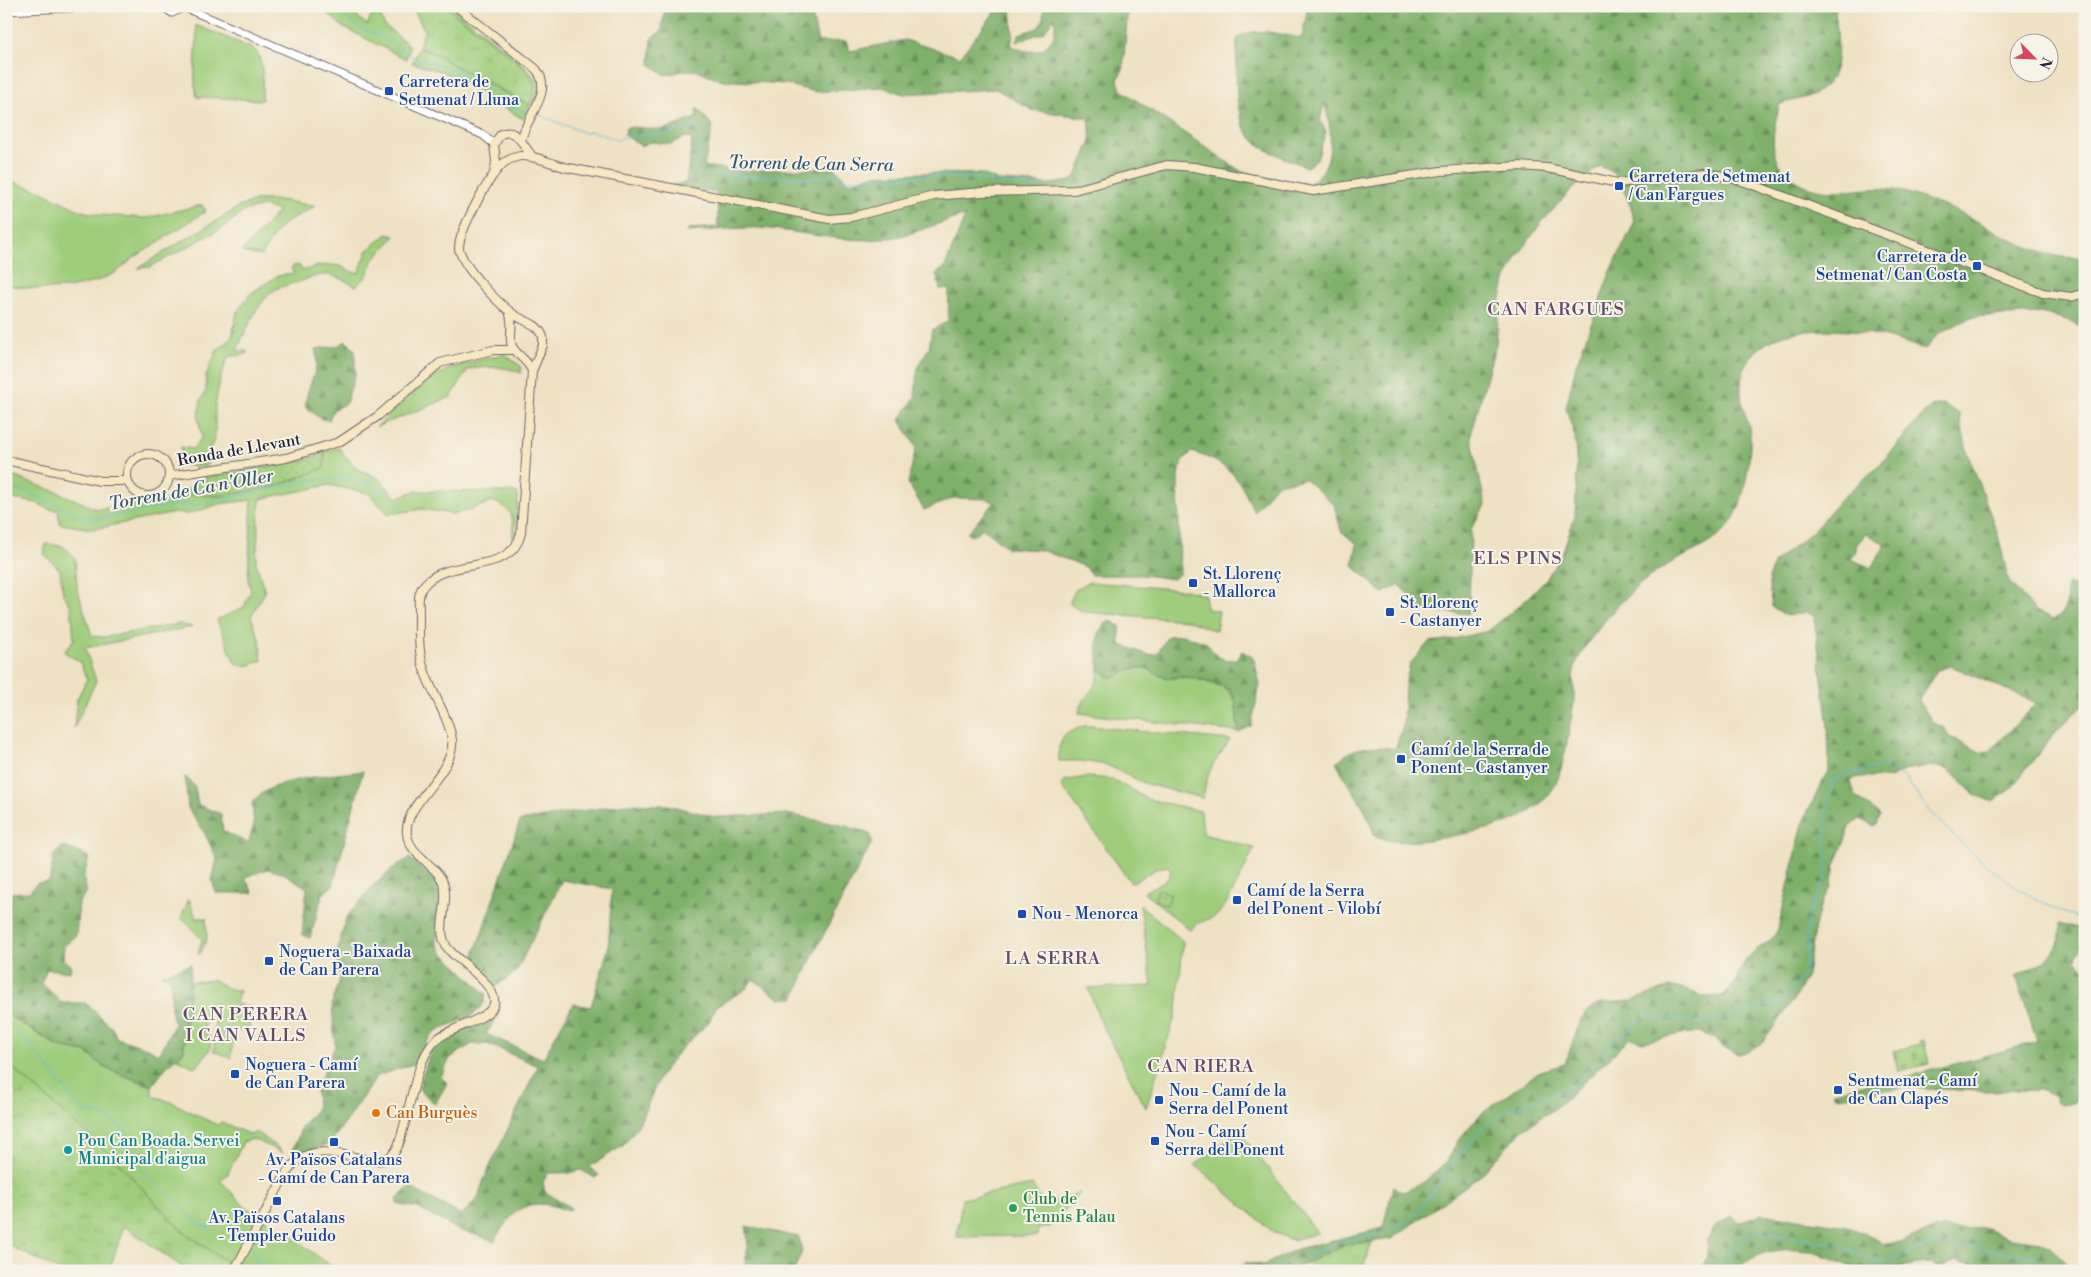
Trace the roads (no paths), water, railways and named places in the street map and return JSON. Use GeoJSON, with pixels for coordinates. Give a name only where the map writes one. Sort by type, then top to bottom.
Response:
{"type":"FeatureCollection","features":[{"type":"Feature","properties":{"kind":"main road"},"geometry":{"type":"LineString","coordinates":[[456,6],[536,69],[541,76],[542,92],[528,119],[517,156]]}},
{"type":"Feature","properties":{"kind":"main road"},"geometry":{"type":"LineString","coordinates":[[493,176],[496,153],[494,144],[501,134],[512,132],[528,119]]}},
{"type":"Feature","properties":{"kind":"main road"},"geometry":{"type":"LineString","coordinates":[[512,132],[533,157]]}},
{"type":"Feature","properties":{"kind":"main road"},"geometry":{"type":"LineString","coordinates":[[496,153],[503,159],[509,160]]}},
{"type":"Feature","properties":{"kind":"main road"},"geometry":{"type":"LineString","coordinates":[[234,1271],[284,1177],[301,1158],[318,1152],[328,1151],[378,1161],[392,1156],[399,1143],[429,1047],[440,1036],[489,1011],[494,1003],[491,990],[445,944],[442,932],[443,884],[439,875],[412,846],[407,836],[410,819],[447,760],[452,744],[449,729],[423,666],[419,598],[423,586],[430,579],[467,565],[502,559],[516,547],[521,533],[532,370],[544,342],[543,334],[536,326],[527,323],[509,311],[467,266],[459,249],[464,226],[493,176],[509,160],[517,156],[533,157],[564,167],[828,219],[851,217],[934,196],[975,192],[1074,190],[1167,165],[1194,166],[1313,191],[1461,169],[1519,166],[1547,168],[1618,183],[1705,173],[1748,183],[2053,296],[2070,297],[2085,293]]}},
{"type":"Feature","properties":{"kind":"main road"},"geometry":{"type":"LineString","coordinates":[[509,311],[512,335],[518,352],[532,370]]}},
{"type":"Feature","properties":{"kind":"main road"},"geometry":{"type":"LineString","coordinates":[[492,350],[512,335],[519,325],[527,323]]}},
{"type":"Feature","properties":{"kind":"main road"},"geometry":{"type":"LineString","coordinates":[[492,350],[518,352],[531,356],[539,350]]}},
{"type":"Feature","properties":{"kind":"main road","name":"Ronda de Llevant"},"geometry":{"type":"LineString","coordinates":[[169,476],[286,458],[339,442],[378,416],[440,363],[492,350]]}},
{"type":"Feature","properties":{"kind":"main road"},"geometry":{"type":"LineString","coordinates":[[147,453],[154,454],[166,462],[169,476],[162,490],[149,496],[134,491],[128,481],[127,473],[132,460],[147,453]]}},
{"type":"Feature","properties":{"kind":"main road"},"geometry":{"type":"LineString","coordinates":[[6,460],[100,482],[128,481]]}},
{"type":"Feature","properties":{"kind":"street"},"geometry":{"type":"LineString","coordinates":[[6,11],[107,6]]}},
{"type":"Feature","properties":{"kind":"street"},"geometry":{"type":"LineString","coordinates":[[163,6],[172,13],[180,7],[483,134],[494,144]]}},
{"type":"Feature","properties":{"kind":"street"},"geometry":{"type":"LineString","coordinates":[[483,134],[501,134]]}},
{"type":"Feature","properties":{"kind":"waterway","name":"Torrent de Can Serra"},"geometry":{"type":"LineString","coordinates":[[333,6],[358,27],[389,40],[415,59],[439,64],[488,89],[508,106],[527,112]]}},
{"type":"Feature","properties":{"kind":"waterway","name":"Torrent de Can Serra"},"geometry":{"type":"LineString","coordinates":[[536,114],[585,133],[591,131],[619,140],[622,137],[662,134],[697,128],[701,132],[696,167],[698,175],[823,178],[832,173],[837,174],[840,179],[848,180],[942,175],[1040,187]]}},
{"type":"Feature","properties":{"kind":"waterway","name":"Torrent de Ca n'Oller"},"geometry":{"type":"LineString","coordinates":[[6,489],[26,492],[76,514],[98,519],[185,503],[195,506],[311,480],[346,478],[369,483],[381,494]]}},
{"type":"Feature","properties":{"kind":"waterway"},"geometry":{"type":"LineString","coordinates":[[1302,1258],[1345,1239],[1381,1234],[1412,1219],[1480,1129],[1507,1110],[1569,1089],[1614,1042],[1647,1015],[1705,1023],[1783,1001],[1805,973],[1808,916],[1826,877],[1826,819],[1832,780],[1886,765],[1905,779],[1927,808],[1947,829],[2001,876],[2041,902],[2085,921]]}},
{"type":"Feature","properties":{"kind":"waterway"},"geometry":{"type":"LineString","coordinates":[[6,1025],[26,1040],[83,1112],[100,1113],[121,1127],[131,1139],[137,1165],[187,1211],[196,1222],[207,1228],[215,1225],[215,1216],[230,1221],[240,1230],[239,1236],[245,1241]]}},
{"type":"Feature","properties":{"kind":"waterway"},"geometry":{"type":"LineString","coordinates":[[1716,1271],[1741,1241],[1759,1232],[1837,1244],[1881,1264],[1930,1244],[1963,1246],[2035,1257],[2051,1271]]}},
{"type":"Feature","properties":{"kind":"waterway"},"geometry":{"type":"LineString","coordinates":[[250,1248],[265,1271]]}},
{"type":"Feature","properties":{"kind":"waterway"},"geometry":{"type":"LineString","coordinates":[[1269,1271],[1281,1266]]}},
{"type":"Feature","properties":{"kind":"place","name":"Carretera de Setmenat / Lluna"},"geometry":{"type":"Point","coordinates":[389,91]}},
{"type":"Feature","properties":{"kind":"place","name":"Carretera de Setmenat / Can Fargues"},"geometry":{"type":"Point","coordinates":[1619,186]}},
{"type":"Feature","properties":{"kind":"place","name":"Carretera de Setmenat / Can Costa"},"geometry":{"type":"Point","coordinates":[1977,266]}},
{"type":"Feature","properties":{"kind":"place","name":"St. Llorenç - Mallorca"},"geometry":{"type":"Point","coordinates":[1193,583]}},
{"type":"Feature","properties":{"kind":"place","name":"St. Llorenç - Castanyer"},"geometry":{"type":"Point","coordinates":[1390,612]}},
{"type":"Feature","properties":{"kind":"place","name":"Camí de la Serra de Ponent - Castanyer"},"geometry":{"type":"Point","coordinates":[1401,759]}},
{"type":"Feature","properties":{"kind":"place","name":"Camí de la Serra del Ponent - Vilobí"},"geometry":{"type":"Point","coordinates":[1237,900]}},
{"type":"Feature","properties":{"kind":"place","name":"Nou - Menorca"},"geometry":{"type":"Point","coordinates":[1022,914]}},
{"type":"Feature","properties":{"kind":"place","name":"Noguera - Baixada de Can Parera"},"geometry":{"type":"Point","coordinates":[269,961]}},
{"type":"Feature","properties":{"kind":"place","name":"Noguera - Camí de Can Parera"},"geometry":{"type":"Point","coordinates":[235,1074]}},
{"type":"Feature","properties":{"kind":"place","name":"Sentmenat - Camí de Can Clapés"},"geometry":{"type":"Point","coordinates":[1838,1090]}},
{"type":"Feature","properties":{"kind":"place","name":"Nou - Camí de la Serra del Ponent"},"geometry":{"type":"Point","coordinates":[1159,1100]}},
{"type":"Feature","properties":{"kind":"place","name":"Can Burguès"},"geometry":{"type":"Point","coordinates":[376,1113]}},
{"type":"Feature","properties":{"kind":"place","name":"Nou - Camí Serra del Ponent"},"geometry":{"type":"Point","coordinates":[1155,1141]}},
{"type":"Feature","properties":{"kind":"place","name":"Av. Països Catalans - Camí de Can Parera"},"geometry":{"type":"Point","coordinates":[334,1142]}},
{"type":"Feature","properties":{"kind":"place","name":"Pou Can Boada. Servei Municipal d'aigua"},"geometry":{"type":"Point","coordinates":[68,1150]}},
{"type":"Feature","properties":{"kind":"place","name":"Av. Països Catalans - Templer Guido"},"geometry":{"type":"Point","coordinates":[277,1201]}},
{"type":"Feature","properties":{"kind":"place","name":"Club de Tennis Palau"},"geometry":{"type":"Point","coordinates":[1013,1208]}},
{"type":"Feature","properties":{"kind":"district","name":"CAN FARGUES"},"geometry":{"type":"Point","coordinates":[1556,309]}},
{"type":"Feature","properties":{"kind":"district","name":"ELS PINS"},"geometry":{"type":"Point","coordinates":[1518,558]}},
{"type":"Feature","properties":{"kind":"district","name":"LA SERRA"},"geometry":{"type":"Point","coordinates":[1053,958]}},
{"type":"Feature","properties":{"kind":"district","name":"CAN PERERA I CAN VALLS"},"geometry":{"type":"Point","coordinates":[246,1024]}},
{"type":"Feature","properties":{"kind":"district","name":"CAN RIERA"},"geometry":{"type":"Point","coordinates":[1201,1066]}}]}
